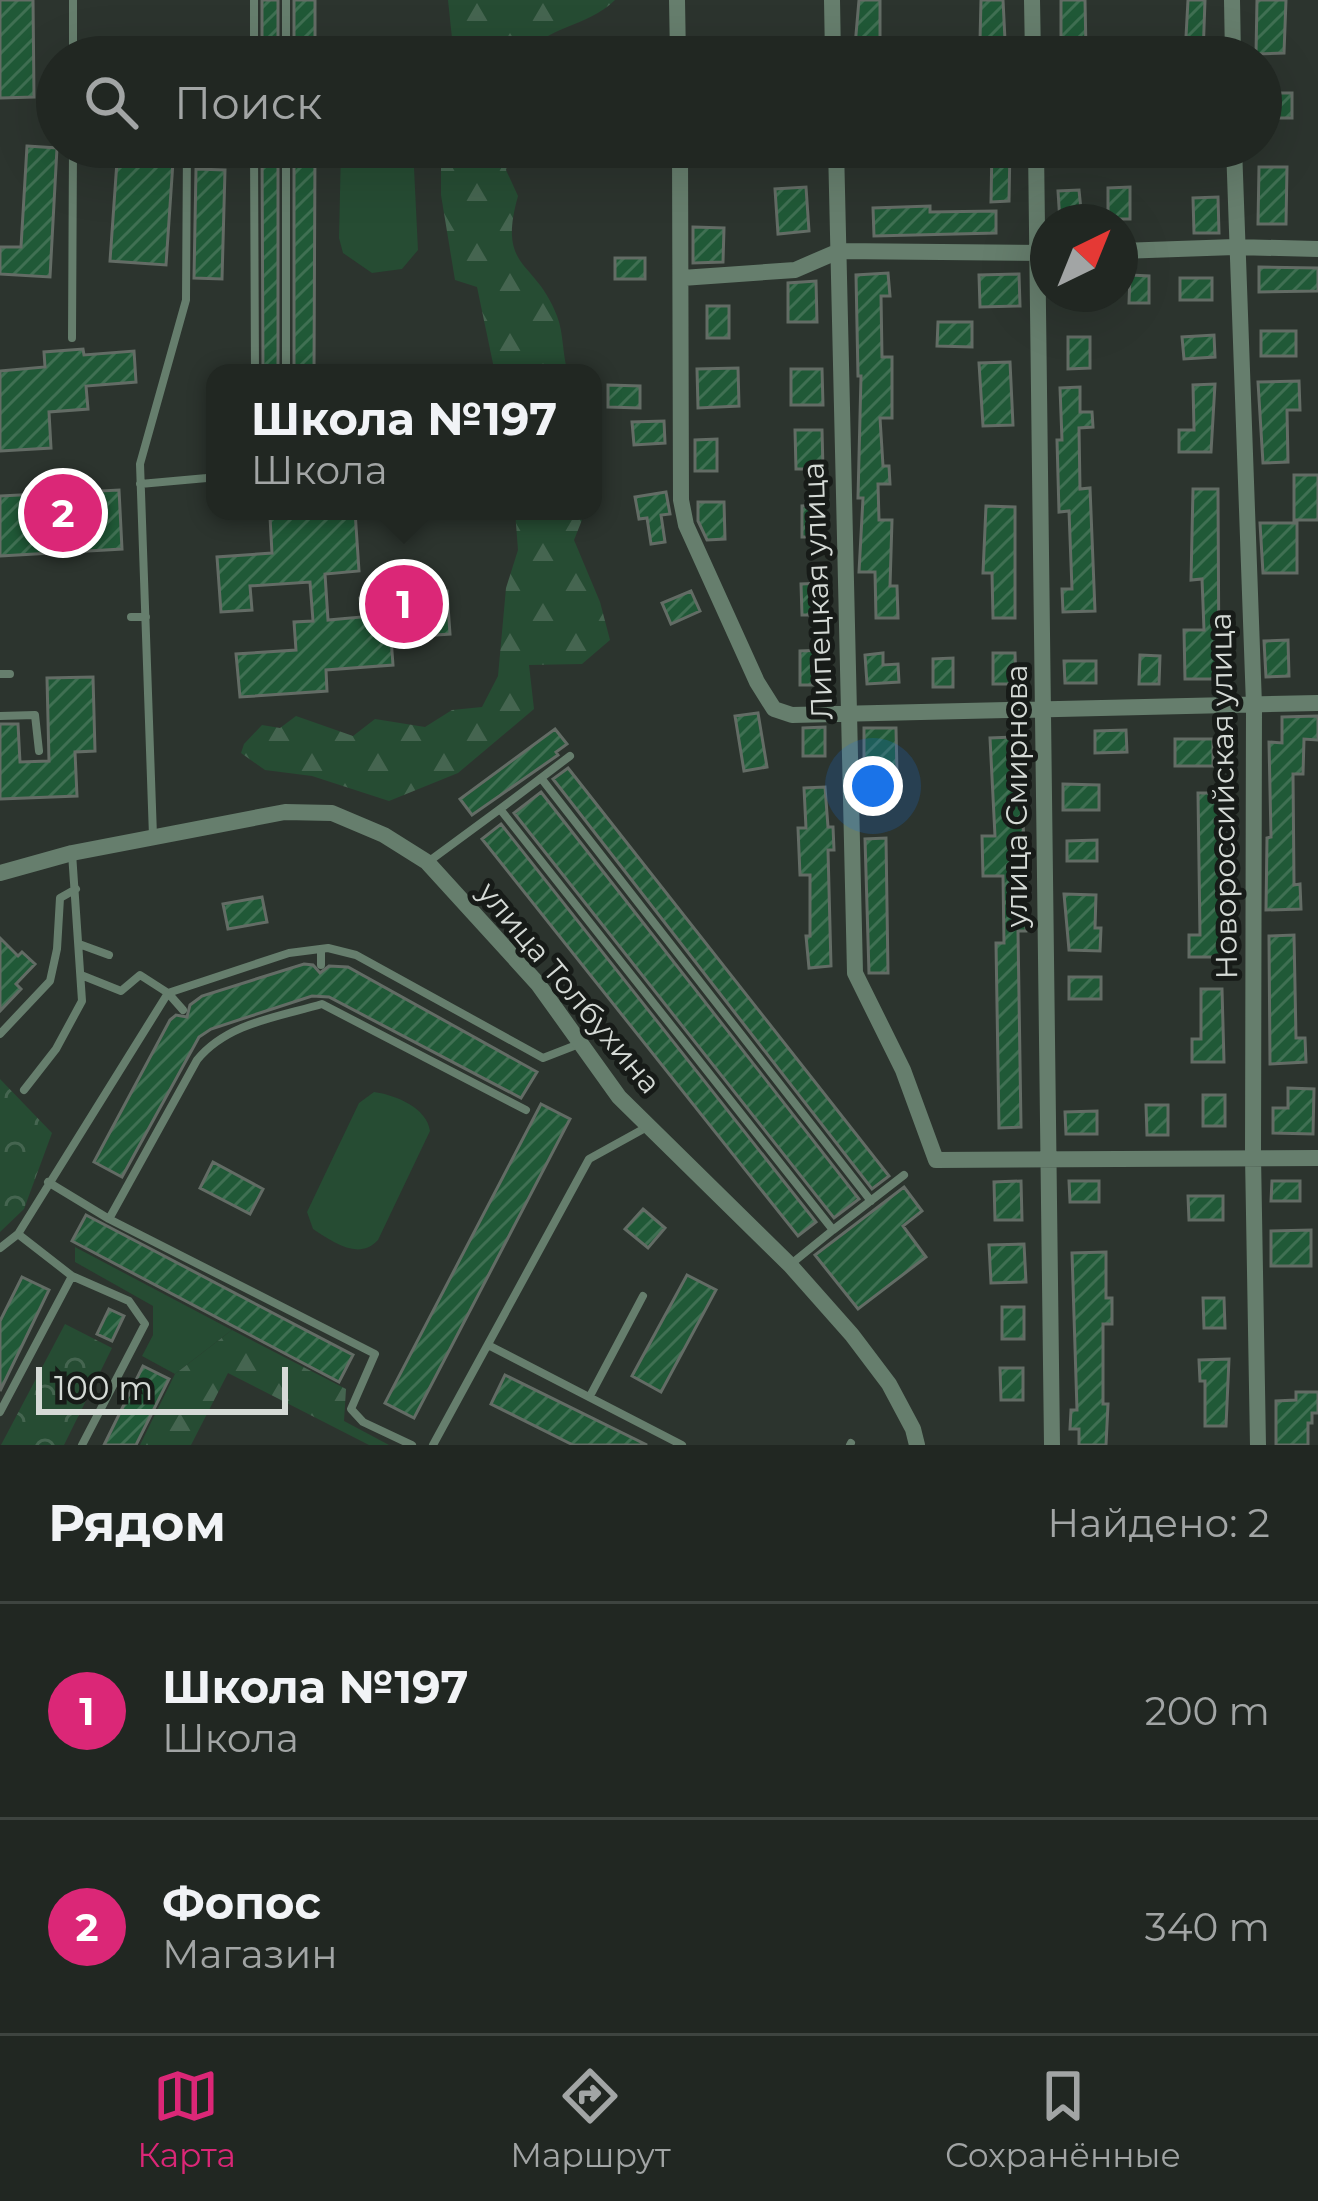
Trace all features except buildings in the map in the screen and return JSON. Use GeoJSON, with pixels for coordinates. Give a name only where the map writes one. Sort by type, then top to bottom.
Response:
{"type":"FeatureCollection","features":[{"type":"Feature","properties":{"kind":"street"},"geometry":{"type":"LineString","coordinates":[[677,0],[678,36]]}},
{"type":"Feature","properties":{"kind":"street"},"geometry":{"type":"LineString","coordinates":[[832,0],[833,36]]}},
{"type":"Feature","properties":{"kind":"street"},"geometry":{"type":"LineString","coordinates":[[1032,0],[1033,36]]}},
{"type":"Feature","properties":{"kind":"street"},"geometry":{"type":"LineString","coordinates":[[1232,0],[1233,36]]}},
{"type":"Feature","properties":{"kind":"street"},"geometry":{"type":"LineString","coordinates":[[680,168],[681,500],[686,524],[757,682],[774,709],[792,715],[1318,704]]}},
{"type":"Feature","properties":{"kind":"street","name":"Липецкая улица"},"geometry":{"type":"LineString","coordinates":[[837,168],[855,973],[904,1070],[935,1160],[1045,1160]]}},
{"type":"Feature","properties":{"kind":"street","name":"улица Смирнова"},"geometry":{"type":"LineString","coordinates":[[1038,168],[1040,204]]}},
{"type":"Feature","properties":{"kind":"street","name":"Новороссийская улица"},"geometry":{"type":"LineString","coordinates":[[1234,168],[1254,705],[1258,1445]]}},
{"type":"Feature","properties":{"kind":"street"},"geometry":{"type":"LineString","coordinates":[[1138,250],[1318,249]]}},
{"type":"Feature","properties":{"kind":"street"},"geometry":{"type":"LineString","coordinates":[[682,278],[795,270],[839,251],[1030,253]]}},
{"type":"Feature","properties":{"kind":"street","name":"улица Смирнова"},"geometry":{"type":"LineString","coordinates":[[1044,312],[1045,1160],[1052,1445]]}},
{"type":"Feature","properties":{"kind":"street","name":"улица Толбухина"},"geometry":{"type":"LineString","coordinates":[[0,873],[72,853],[286,812],[332,814],[384,835],[427,862],[538,984],[619,1097],[790,1265],[889,1384],[915,1437]]}},
{"type":"Feature","properties":{"kind":"street"},"geometry":{"type":"LineString","coordinates":[[1045,1160],[1318,1158]]}},
{"type":"Feature","properties":{"kind":"lane"},"geometry":{"type":"LineString","coordinates":[[73,0],[73,36]]}},
{"type":"Feature","properties":{"kind":"lane"},"geometry":{"type":"LineString","coordinates":[[254,0],[254,36]]}},
{"type":"Feature","properties":{"kind":"lane"},"geometry":{"type":"LineString","coordinates":[[286,0],[286,36]]}},
{"type":"Feature","properties":{"kind":"lane"},"geometry":{"type":"LineString","coordinates":[[72,338],[73,168]]}},
{"type":"Feature","properties":{"kind":"lane"},"geometry":{"type":"LineString","coordinates":[[153,838],[140,464],[186,300],[188,168]]}},
{"type":"Feature","properties":{"kind":"lane"},"geometry":{"type":"LineString","coordinates":[[254,168],[255,364]]}},
{"type":"Feature","properties":{"kind":"lane"},"geometry":{"type":"LineString","coordinates":[[286,168],[286,364]]}},
{"type":"Feature","properties":{"kind":"lane"},"geometry":{"type":"LineString","coordinates":[[140,484],[206,478]]}},
{"type":"Feature","properties":{"kind":"lane"},"geometry":{"type":"LineString","coordinates":[[131,617],[146,616]]}},
{"type":"Feature","properties":{"kind":"lane"},"geometry":{"type":"LineString","coordinates":[[0,716],[34,716],[39,752]]}},
{"type":"Feature","properties":{"kind":"lane"},"geometry":{"type":"LineString","coordinates":[[427,862],[570,756]]}},
{"type":"Feature","properties":{"kind":"lane"},"geometry":{"type":"LineString","coordinates":[[541,778],[871,1201]]}},
{"type":"Feature","properties":{"kind":"lane"},"geometry":{"type":"LineString","coordinates":[[500,809],[833,1230]]}},
{"type":"Feature","properties":{"kind":"lane"},"geometry":{"type":"LineString","coordinates":[[24,1090],[56,1049],[82,1001],[72,853]]}},
{"type":"Feature","properties":{"kind":"lane"},"geometry":{"type":"LineString","coordinates":[[0,1034],[50,981],[60,898],[76,889]]}},
{"type":"Feature","properties":{"kind":"lane"},"geometry":{"type":"LineString","coordinates":[[79,944],[109,955]]}},
{"type":"Feature","properties":{"kind":"lane"},"geometry":{"type":"LineString","coordinates":[[321,949],[321,965]]}},
{"type":"Feature","properties":{"kind":"lane"},"geometry":{"type":"LineString","coordinates":[[0,1247],[17,1234],[168,993],[289,953],[321,949],[356,955],[543,1058],[581,1044]]}},
{"type":"Feature","properties":{"kind":"lane"},"geometry":{"type":"LineString","coordinates":[[81,975],[121,991],[140,975],[168,993],[183,1010]]}},
{"type":"Feature","properties":{"kind":"lane"},"geometry":{"type":"LineString","coordinates":[[109,1219],[210,1044],[239,1028],[322,1000],[526,1110]]}},
{"type":"Feature","properties":{"kind":"lane"},"geometry":{"type":"LineString","coordinates":[[204,1034],[210,1044]]}},
{"type":"Feature","properties":{"kind":"lane"},"geometry":{"type":"LineString","coordinates":[[433,1445],[589,1159],[649,1126]]}},
{"type":"Feature","properties":{"kind":"lane"},"geometry":{"type":"LineString","coordinates":[[790,1265],[904,1175]]}},
{"type":"Feature","properties":{"kind":"lane"},"geometry":{"type":"LineString","coordinates":[[48,1182],[109,1219],[375,1354],[351,1409],[363,1422],[412,1445]]}},
{"type":"Feature","properties":{"kind":"lane"},"geometry":{"type":"LineString","coordinates":[[17,1234],[72,1276],[128,1301],[145,1324],[82,1445]]}},
{"type":"Feature","properties":{"kind":"lane"},"geometry":{"type":"LineString","coordinates":[[0,1412],[72,1276]]}},
{"type":"Feature","properties":{"kind":"lane"},"geometry":{"type":"LineString","coordinates":[[590,1396],[643,1296]]}},
{"type":"Feature","properties":{"kind":"lane"},"geometry":{"type":"LineString","coordinates":[[488,1345],[682,1445]]}},
{"type":"Feature","properties":{"kind":"green space"},"geometry":{"type":"Polygon","coordinates":[[[448,0],[615,0],[550,36],[452,36],[448,0]]]}},
{"type":"Feature","properties":{"kind":"green space"},"geometry":{"type":"Polygon","coordinates":[[[341,168],[414,168],[418,250],[402,269],[372,273],[343,253],[341,168]]]}},
{"type":"Feature","properties":{"kind":"green space"},"geometry":{"type":"Polygon","coordinates":[[[441,168],[507,168],[518,196],[512,238],[515,252],[557,316],[567,364],[493,364],[477,287],[455,280],[441,168]]]}},
{"type":"Feature","properties":{"kind":"green space"},"geometry":{"type":"Polygon","coordinates":[[[516,520],[582,520],[574,540],[610,640],[582,664],[529,665],[534,709],[458,773],[389,801],[312,776],[265,770],[241,753],[262,725],[280,728],[296,716],[353,736],[375,719],[425,727],[452,710],[482,707],[498,676],[506,588],[518,550],[516,520]]]}},
{"type":"Feature","properties":{"kind":"green space"},"geometry":{"type":"Polygon","coordinates":[[[0,1079],[52,1133],[24,1209],[0,1232],[0,1079]]]}},
{"type":"Feature","properties":{"kind":"green space"},"geometry":{"type":"Polygon","coordinates":[[[374,1092],[409,1104],[423,1116],[430,1131],[378,1240],[354,1249],[313,1229],[307,1212],[359,1103],[374,1092]]]}},
{"type":"Feature","properties":{"kind":"green space"},"geometry":{"type":"Polygon","coordinates":[[[75,1247],[232,1330],[175,1374],[142,1356],[153,1335],[153,1306],[75,1262],[75,1247]]]}},
{"type":"Feature","properties":{"kind":"green space"},"geometry":{"type":"Polygon","coordinates":[[[65,1324],[112,1348],[64,1445],[1,1445],[65,1324]]]}},
{"type":"Feature","properties":{"kind":"green space"},"geometry":{"type":"Polygon","coordinates":[[[232,1330],[346,1389],[344,1421],[389,1445],[369,1445],[228,1373],[191,1445],[140,1445],[175,1374],[232,1330]]]}},
{"type":"Feature","properties":{"kind":"place","name":"Фопос"},"geometry":{"type":"Point","coordinates":[63,513]}},
{"type":"Feature","properties":{"kind":"place","name":"Школа №197"},"geometry":{"type":"Point","coordinates":[404,604]}}]}
